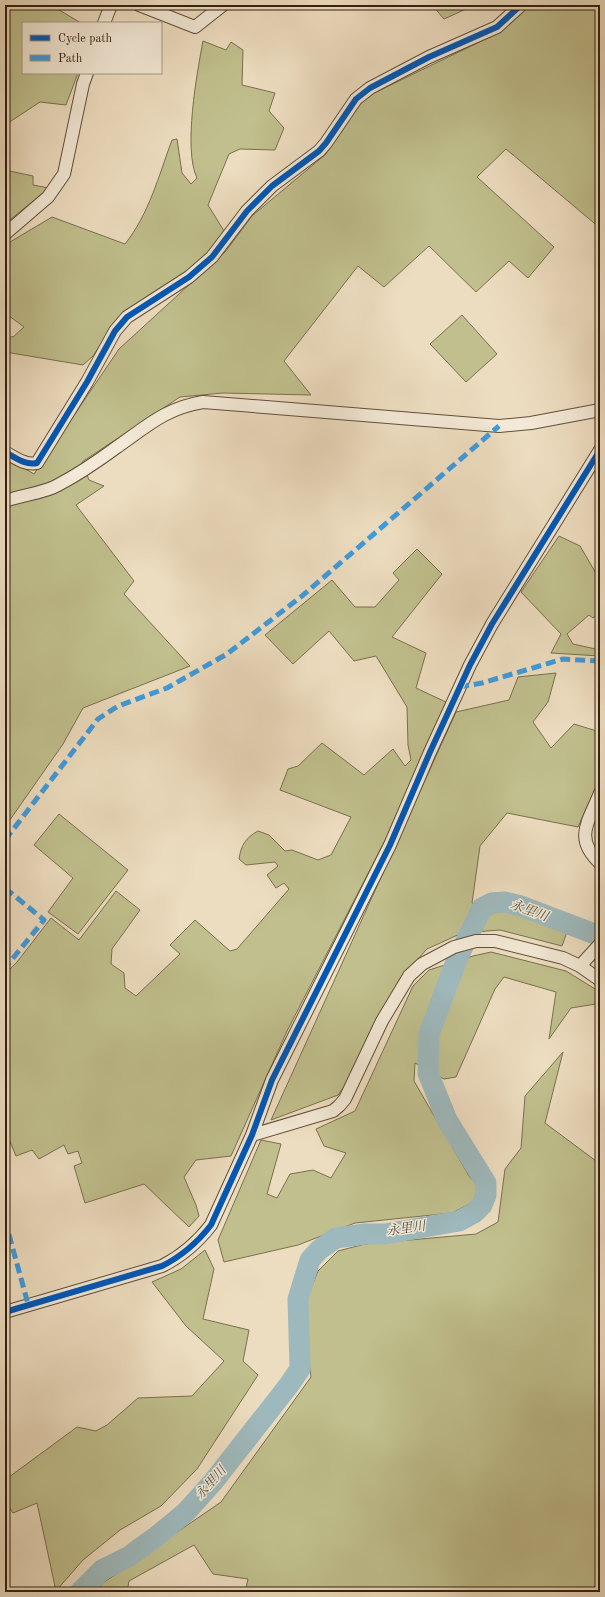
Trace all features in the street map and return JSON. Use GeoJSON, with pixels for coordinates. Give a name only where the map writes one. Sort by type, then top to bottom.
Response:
{"type":"FeatureCollection","features":[{"type":"Feature","properties":{"kind":"street"},"geometry":{"type":"LineString","coordinates":[[104,22],[111,5]]}},
{"type":"Feature","properties":{"kind":"street"},"geometry":{"type":"LineString","coordinates":[[139,5],[195,27],[223,5]]}},
{"type":"Feature","properties":{"kind":"street"},"geometry":{"type":"LineString","coordinates":[[5,452],[31,465],[37,463],[87,382],[115,331],[127,317],[189,277],[212,257],[246,211],[272,186],[319,151],[356,99],[370,88],[429,57],[497,27],[521,5]]}},
{"type":"Feature","properties":{"kind":"street"},"geometry":{"type":"LineString","coordinates":[[5,234],[48,197],[64,174],[83,84],[87,74]]}},
{"type":"Feature","properties":{"kind":"street"},"geometry":{"type":"LineString","coordinates":[[5,501],[15,497],[56,487],[91,466],[160,416],[186,405],[203,402],[499,426],[531,423],[600,410]]}},
{"type":"Feature","properties":{"kind":"street"},"geometry":{"type":"LineString","coordinates":[[5,1312],[162,1266],[177,1259],[193,1246],[211,1225],[252,1135],[272,1080],[390,845],[430,752],[470,665],[492,624],[600,450]]}},
{"type":"Feature","properties":{"kind":"street"},"geometry":{"type":"LineString","coordinates":[[600,793],[585,828],[585,842],[591,855],[600,863]]}},
{"type":"Feature","properties":{"kind":"street"},"geometry":{"type":"LineString","coordinates":[[252,1135],[333,1111],[339,1106],[345,1099],[382,1021],[409,976],[422,964],[454,947],[476,941],[495,941],[563,958],[580,966],[600,980]]}},
{"type":"Feature","properties":{"kind":"street"},"geometry":{"type":"LineString","coordinates":[[580,966],[600,944]]}},
{"type":"Feature","properties":{"kind":"shaded area"},"geometry":{"type":"Polygon","coordinates":[[[5,5],[51,5],[79,22],[22,22],[22,74],[78,74],[66,105],[40,102],[11,121],[5,127],[5,5]]]}},
{"type":"Feature","properties":{"kind":"shaded area"},"geometry":{"type":"Polygon","coordinates":[[[432,5],[475,5],[444,19],[432,5]]]}},
{"type":"Feature","properties":{"kind":"shaded area"},"geometry":{"type":"Polygon","coordinates":[[[527,5],[600,5],[600,228],[506,149],[477,177],[554,247],[528,278],[509,261],[476,292],[429,246],[384,287],[358,266],[284,361],[311,395],[223,393],[180,397],[82,462],[89,480],[104,486],[76,505],[134,581],[124,594],[190,666],[83,708],[63,744],[5,827],[5,457],[34,474],[119,349],[226,251],[252,216],[326,154],[361,102],[374,93],[500,32],[527,5]]]}},
{"type":"Feature","properties":{"kind":"shaded area"},"geometry":{"type":"Polygon","coordinates":[[[203,41],[226,50],[231,42],[243,50],[242,85],[275,93],[269,111],[284,128],[275,150],[240,149],[229,154],[208,205],[224,231],[211,250],[198,264],[175,282],[121,315],[93,356],[83,365],[5,352],[5,336],[13,337],[24,327],[5,313],[5,245],[52,217],[125,244],[141,220],[147,207],[172,140],[177,139],[182,173],[191,184],[197,178],[193,165],[191,149],[191,130],[192,111],[203,41]]]}},
{"type":"Feature","properties":{"kind":"shaded area"},"geometry":{"type":"Polygon","coordinates":[[[5,170],[33,176],[33,185],[49,188],[5,224],[5,170]]]}},
{"type":"Feature","properties":{"kind":"shaded area"},"geometry":{"type":"Polygon","coordinates":[[[462,315],[497,354],[466,382],[430,344],[462,315]]]}},
{"type":"Feature","properties":{"kind":"shaded area"},"geometry":{"type":"Polygon","coordinates":[[[559,536],[580,546],[600,580],[600,613],[593,618],[589,615],[567,634],[573,644],[600,650],[600,656],[551,653],[561,634],[521,592],[559,536]]]}},
{"type":"Feature","properties":{"kind":"shaded area"},"geometry":{"type":"Polygon","coordinates":[[[417,549],[442,574],[392,637],[426,653],[416,688],[448,703],[394,823],[287,1031],[231,1156],[196,1160],[184,1177],[199,1216],[189,1227],[144,1184],[85,1203],[74,1166],[82,1163],[78,1151],[68,1154],[64,1145],[39,1159],[32,1150],[16,1156],[9,1139],[5,1139],[5,974],[17,962],[51,918],[79,940],[116,891],[140,910],[112,949],[111,964],[124,973],[125,988],[136,996],[180,954],[170,945],[195,920],[230,951],[237,949],[289,889],[284,883],[276,888],[267,875],[278,866],[275,862],[246,865],[239,859],[244,843],[250,836],[258,831],[269,835],[285,851],[292,850],[318,860],[331,855],[351,817],[280,790],[288,769],[298,766],[322,743],[364,775],[393,749],[405,766],[411,760],[408,745],[407,707],[376,656],[354,661],[329,631],[293,664],[265,635],[332,580],[355,607],[375,607],[399,580],[393,573],[417,549]]]}},
{"type":"Feature","properties":{"kind":"shaded area"},"geometry":{"type":"Polygon","coordinates":[[[556,673],[548,702],[533,722],[551,748],[574,724],[600,732],[600,778],[578,827],[507,813],[480,846],[472,903],[487,911],[499,908],[567,932],[562,946],[500,930],[462,933],[427,949],[399,980],[350,1078],[338,1095],[271,1120],[456,712],[509,700],[518,677],[556,673]]]}},
{"type":"Feature","properties":{"kind":"shaded area"},"geometry":{"type":"Polygon","coordinates":[[[59,814],[128,870],[78,934],[48,912],[73,878],[34,845],[59,814]]]}},
{"type":"Feature","properties":{"kind":"shaded area"},"geometry":{"type":"Polygon","coordinates":[[[491,952],[566,971],[600,992],[600,999],[596,1004],[571,1008],[549,1039],[556,992],[504,977],[495,989],[456,1077],[444,1079],[415,1063],[414,1081],[469,1176],[479,1188],[473,1202],[452,1213],[355,1223],[298,1245],[224,1262],[218,1240],[261,1140],[281,1144],[267,1194],[277,1198],[290,1174],[313,1170],[331,1178],[346,1153],[324,1146],[316,1129],[355,1111],[413,986],[429,970],[491,952]]]}},
{"type":"Feature","properties":{"kind":"shaded area"},"geometry":{"type":"Polygon","coordinates":[[[563,1052],[545,1123],[600,1164],[600,1592],[245,1592],[248,1579],[213,1574],[194,1545],[129,1581],[127,1592],[96,1592],[103,1583],[221,1502],[311,1377],[304,1328],[308,1296],[318,1271],[338,1251],[365,1244],[476,1234],[498,1222],[505,1169],[521,1148],[525,1096],[563,1052]]]}},
{"type":"Feature","properties":{"kind":"shaded area"},"geometry":{"type":"Polygon","coordinates":[[[205,1250],[214,1269],[203,1319],[249,1330],[243,1361],[258,1375],[197,1469],[161,1506],[120,1530],[83,1560],[56,1591],[37,1503],[13,1513],[5,1501],[5,1480],[77,1427],[96,1431],[107,1425],[138,1398],[192,1396],[224,1361],[186,1326],[152,1282],[181,1269],[205,1250]]]}},
{"type":"Feature","properties":{"kind":"waterway","name":"永里川"},"geometry":{"type":"LineString","coordinates":[[80,1592],[102,1570],[128,1557],[186,1512],[213,1482],[289,1385],[300,1369],[298,1299],[310,1260],[319,1250],[336,1238],[365,1234],[385,1234],[459,1221],[474,1213],[482,1205],[486,1195],[486,1183],[447,1120],[428,1073],[429,1034],[457,959],[482,908],[492,903],[505,902],[521,906],[600,936]]}},
{"type":"Feature","properties":{"kind":"marked path"},"geometry":{"type":"LineString","coordinates":[[5,840],[98,719],[118,706],[167,688],[227,654],[302,596],[499,426]]}},
{"type":"Feature","properties":{"kind":"marked path"},"geometry":{"type":"LineString","coordinates":[[459,687],[482,683],[563,659],[600,661]]}},
{"type":"Feature","properties":{"kind":"marked path"},"geometry":{"type":"LineString","coordinates":[[5,888],[44,920],[5,968]]}},
{"type":"Feature","properties":{"kind":"marked path"},"geometry":{"type":"LineString","coordinates":[[5,1220],[28,1304]]}},
{"type":"Feature","properties":{"kind":"cycle path"},"geometry":{"type":"LineString","coordinates":[[5,452],[24,462],[33,464],[37,463],[87,382],[115,331],[127,317],[189,277],[212,257],[247,211],[272,186],[319,151],[356,99],[370,88],[429,57],[497,27],[521,5]]}},
{"type":"Feature","properties":{"kind":"cycle path"},"geometry":{"type":"LineString","coordinates":[[5,1312],[162,1266],[189,1248],[211,1225],[252,1135],[272,1080],[390,845],[430,752],[470,665],[492,624],[600,450]]}}]}
